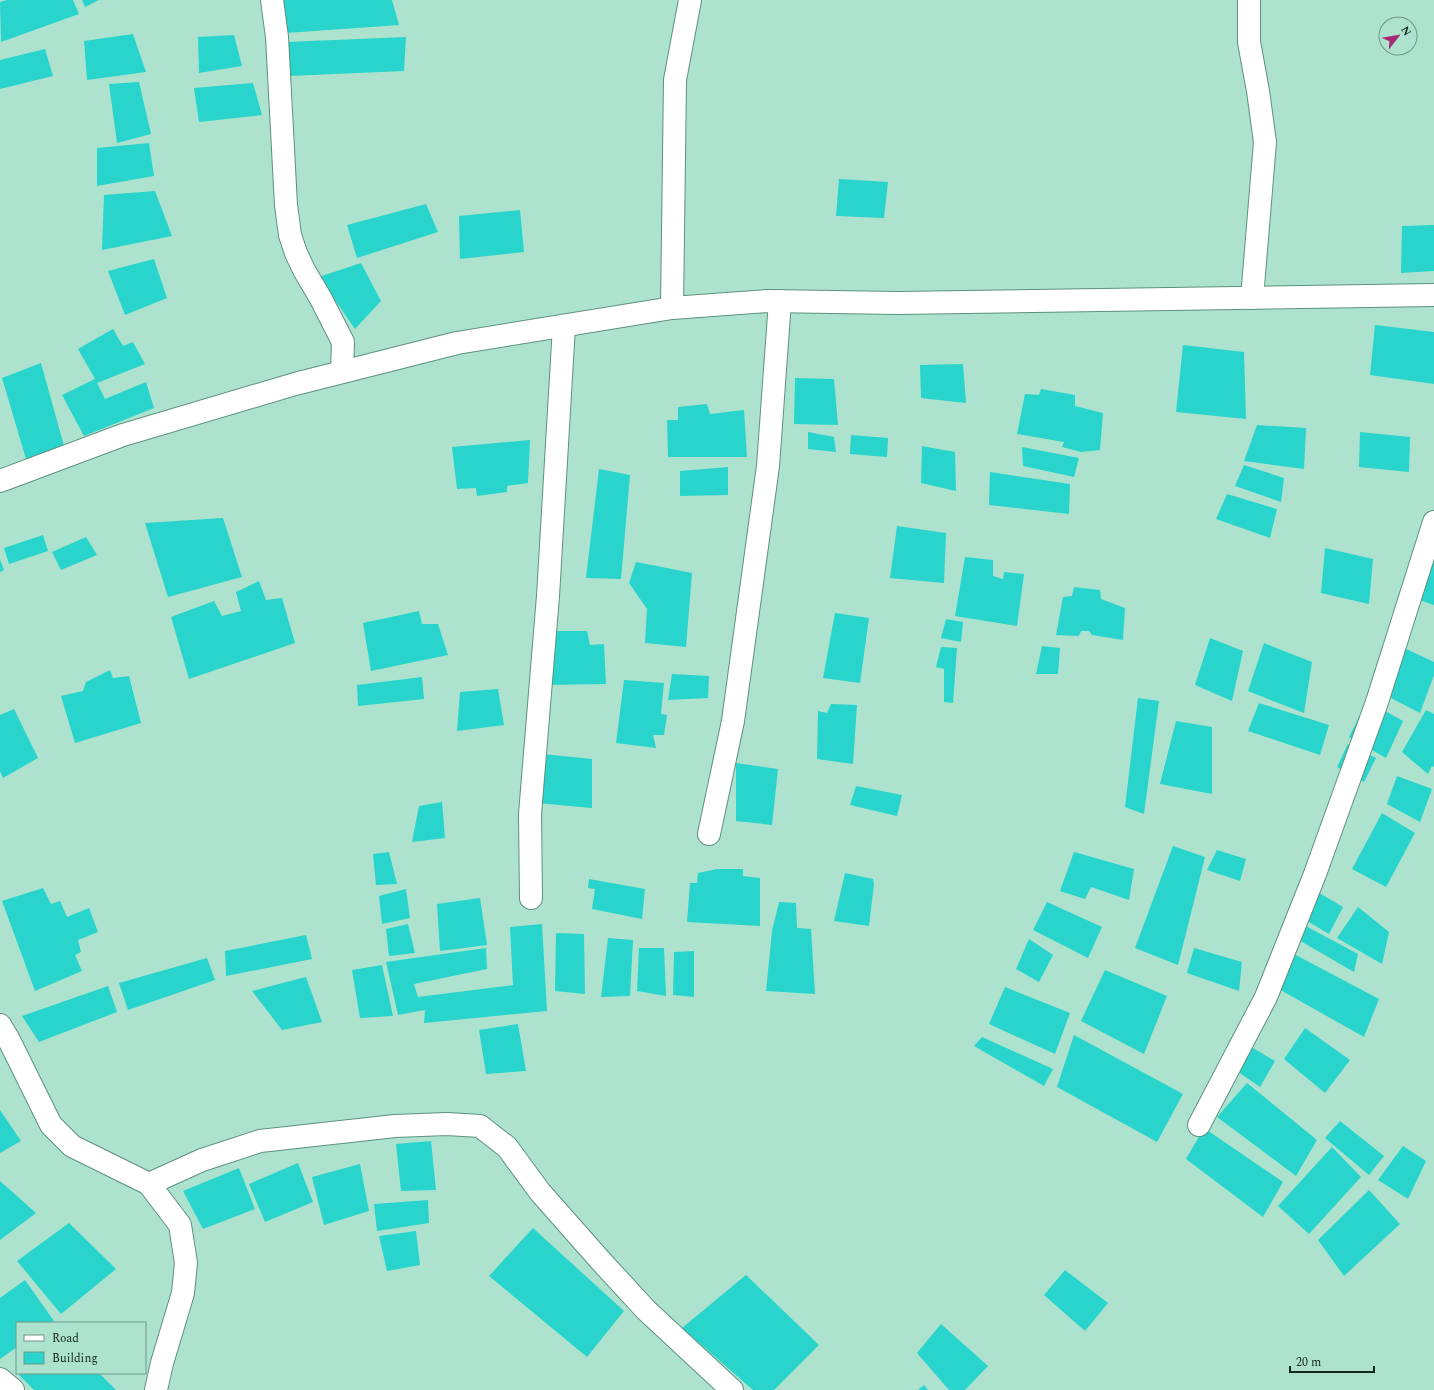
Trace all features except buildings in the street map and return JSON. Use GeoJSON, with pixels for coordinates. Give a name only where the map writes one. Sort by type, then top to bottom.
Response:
{"type":"FeatureCollection","features":[{"type":"Feature","properties":{"kind":"street"},"geometry":{"type":"LineString","coordinates":[[272,0],[278,37],[286,205],[290,235],[304,270],[343,342],[342,372]]}},
{"type":"Feature","properties":{"kind":"street"},"geometry":{"type":"LineString","coordinates":[[672,308],[675,80],[690,0]]}},
{"type":"Feature","properties":{"kind":"street"},"geometry":{"type":"LineString","coordinates":[[1249,0],[1249,42],[1265,142],[1252,298]]}},
{"type":"Feature","properties":{"kind":"street"},"geometry":{"type":"LineString","coordinates":[[0,481],[123,435],[295,384],[457,343],[672,308],[767,301],[898,303],[1434,295]]}},
{"type":"Feature","properties":{"kind":"street"},"geometry":{"type":"LineString","coordinates":[[709,834],[733,722],[767,474],[780,301]]}},
{"type":"Feature","properties":{"kind":"street"},"geometry":{"type":"LineString","coordinates":[[531,898],[530,814],[548,596],[564,326]]}},
{"type":"Feature","properties":{"kind":"street"},"geometry":{"type":"LineString","coordinates":[[1199,1126],[1266,997],[1315,874],[1377,702],[1434,522]]}},
{"type":"Feature","properties":{"kind":"street"},"geometry":{"type":"LineString","coordinates":[[0,1025],[9,1040],[51,1125],[72,1146],[149,1184],[180,1224],[186,1263],[183,1293],[162,1363],[156,1390]]}},
{"type":"Feature","properties":{"kind":"street"},"geometry":{"type":"LineString","coordinates":[[149,1184],[202,1160],[260,1141],[395,1126],[447,1124],[480,1126],[507,1147],[540,1192],[646,1310],[732,1390]]}},
{"type":"Feature","properties":{"kind":"street"},"geometry":{"type":"LineString","coordinates":[[0,1379],[13,1390]]}}]}
